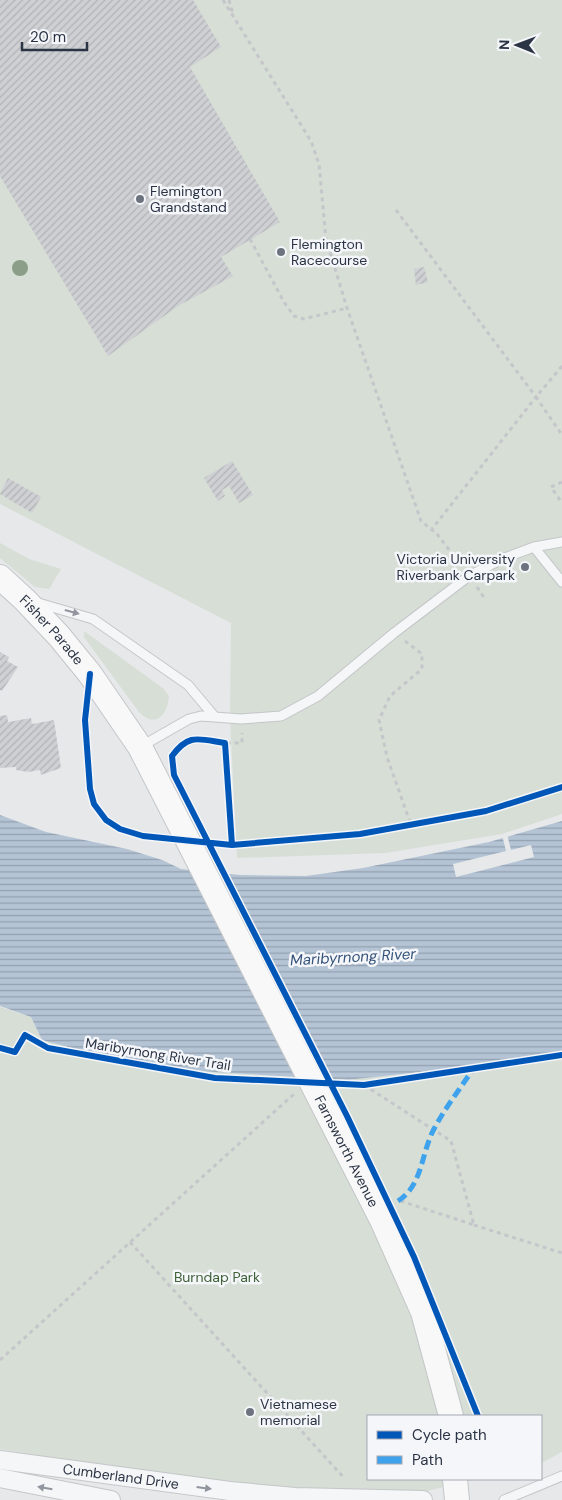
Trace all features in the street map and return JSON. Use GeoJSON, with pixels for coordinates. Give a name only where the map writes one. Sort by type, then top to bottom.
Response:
{"type":"FeatureCollection","features":[{"type":"Feature","properties":{"kind":"main road","name":"Fisher Parade"},"geometry":{"type":"LineString","coordinates":[[0,577],[25,600],[90,674],[140,747],[162,788]]}},
{"type":"Feature","properties":{"kind":"main road","name":"Farnsworth Avenue"},"geometry":{"type":"LineString","coordinates":[[162,788],[382,1220],[423,1312],[451,1415]]}},
{"type":"Feature","properties":{"kind":"main road"},"geometry":{"type":"LineString","coordinates":[[455,1480],[457,1500]]}},
{"type":"Feature","properties":{"kind":"street","name":"Cumberland Drive"},"geometry":{"type":"LineString","coordinates":[[0,1460],[230,1491],[295,1497],[423,1500]]}},
{"type":"Feature","properties":{"kind":"street","name":"Cumberland Drive"},"geometry":{"type":"LineString","coordinates":[[0,1478],[110,1500]]}},
{"type":"Feature","properties":{"kind":"lane"},"geometry":{"type":"LineString","coordinates":[[140,747],[189,718],[214,716],[241,719],[281,716],[318,696],[394,633],[469,576],[502,559],[534,547],[562,542]]}},
{"type":"Feature","properties":{"kind":"lane"},"geometry":{"type":"LineString","coordinates":[[534,547],[562,582]]}},
{"type":"Feature","properties":{"kind":"lane"},"geometry":{"type":"LineString","coordinates":[[25,600],[93,619],[188,685],[214,716]]}},
{"type":"Feature","properties":{"kind":"lane"},"geometry":{"type":"LineString","coordinates":[[504,1500],[562,1476]]}},
{"type":"Feature","properties":{"kind":"path"},"geometry":{"type":"LineString","coordinates":[[223,0],[311,141],[319,164],[326,238],[347,308],[421,521],[432,530],[485,599]]}},
{"type":"Feature","properties":{"kind":"path"},"geometry":{"type":"LineString","coordinates":[[229,0],[234,19]]}},
{"type":"Feature","properties":{"kind":"path"},"geometry":{"type":"LineString","coordinates":[[396,210],[536,397],[562,435]]}},
{"type":"Feature","properties":{"kind":"path"},"geometry":{"type":"LineString","coordinates":[[250,239],[284,302],[294,316],[304,318],[347,308]]}},
{"type":"Feature","properties":{"kind":"path"},"geometry":{"type":"LineString","coordinates":[[432,530],[562,366]]}},
{"type":"Feature","properties":{"kind":"path"},"geometry":{"type":"LineString","coordinates":[[562,482],[552,487],[562,503]]}},
{"type":"Feature","properties":{"kind":"path"},"geometry":{"type":"LineString","coordinates":[[394,633],[422,654],[422,669],[390,696],[379,720],[387,757],[411,825]]}},
{"type":"Feature","properties":{"kind":"path"},"geometry":{"type":"LineString","coordinates":[[216,741],[225,743],[232,845]]}},
{"type":"Feature","properties":{"kind":"path"},"geometry":{"type":"LineString","coordinates":[[403,826],[421,823]]}},
{"type":"Feature","properties":{"kind":"path"},"geometry":{"type":"LineString","coordinates":[[222,844],[242,844]]}},
{"type":"Feature","properties":{"kind":"path"},"geometry":{"type":"LineString","coordinates":[[354,1085],[373,1084]]}},
{"type":"Feature","properties":{"kind":"path"},"geometry":{"type":"LineString","coordinates":[[364,1085],[452,1141],[474,1225]]}},
{"type":"Feature","properties":{"kind":"path"},"geometry":{"type":"LineString","coordinates":[[0,1360],[299,1089]]}},
{"type":"Feature","properties":{"kind":"path"},"geometry":{"type":"LineString","coordinates":[[392,1198],[562,1253]]}},
{"type":"Feature","properties":{"kind":"path"},"geometry":{"type":"LineString","coordinates":[[130,1242],[350,1485]]}},
{"type":"Feature","properties":{"kind":"green space","name":"Flemington Racecourse"},"geometry":{"type":"Polygon","coordinates":[[[0,0],[562,0],[562,814],[502,834],[385,853],[237,858],[230,718],[231,623],[0,504],[0,0]]]}},
{"type":"Feature","properties":{"kind":"green space"},"geometry":{"type":"Polygon","coordinates":[[[0,543],[29,559],[61,569],[49,589],[35,587],[0,558],[0,543]]]}},
{"type":"Feature","properties":{"kind":"green space"},"geometry":{"type":"Polygon","coordinates":[[[84,631],[164,689],[169,696],[166,709],[160,718],[150,719],[139,712],[84,637],[84,631]]]}},
{"type":"Feature","properties":{"kind":"green space","name":"Burndap Park"},"geometry":{"type":"Polygon","coordinates":[[[0,1007],[31,1017],[42,1040],[160,1067],[214,1072],[347,1080],[448,1069],[562,1051],[562,1452],[542,1462],[542,1415],[367,1415],[367,1480],[472,1480],[427,1491],[229,1486],[0,1449],[0,1007]]]}},
{"type":"Feature","properties":{"kind":"water","name":"Maribyrnong River"},"geometry":{"type":"Polygon","coordinates":[[[0,815],[46,832],[127,849],[162,860],[181,869],[240,875],[306,876],[363,868],[489,842],[562,821],[562,1051],[448,1069],[347,1080],[160,1067],[109,1058],[42,1040],[31,1017],[0,1006],[0,815]]]}},
{"type":"Feature","properties":{"kind":"pier"},"geometry":{"type":"Polygon","coordinates":[[[507,834],[511,850],[531,845],[534,857],[456,877],[453,864],[506,851],[502,835],[507,834]]]}},
{"type":"Feature","properties":{"kind":"building","name":"Flemington Grandstand"},"geometry":{"type":"Polygon","coordinates":[[[0,0],[193,0],[221,47],[190,67],[280,222],[221,257],[233,276],[178,306],[108,356],[0,176],[0,0]]]}},
{"type":"Feature","properties":{"kind":"building"},"geometry":{"type":"Polygon","coordinates":[[[424,267],[428,282],[416,285],[414,269],[424,267]]]}},
{"type":"Feature","properties":{"kind":"building"},"geometry":{"type":"Polygon","coordinates":[[[232,461],[253,495],[239,503],[229,486],[222,490],[225,496],[218,501],[204,478],[232,461]]]}},
{"type":"Feature","properties":{"kind":"building"},"geometry":{"type":"Polygon","coordinates":[[[8,478],[41,497],[32,513],[0,494],[8,478]]]}},
{"type":"Feature","properties":{"kind":"building"},"geometry":{"type":"Polygon","coordinates":[[[0,652],[9,657],[7,661],[18,667],[2,691],[0,690],[0,652]]]}},
{"type":"Feature","properties":{"kind":"building"},"geometry":{"type":"Polygon","coordinates":[[[7,715],[8,722],[31,718],[32,724],[54,720],[61,768],[41,775],[40,770],[28,772],[16,770],[16,767],[0,768],[0,716],[7,715]]]}},
{"type":"Feature","properties":{"kind":"marked path"},"geometry":{"type":"LineString","coordinates":[[398,1201],[406,1194],[417,1178],[434,1129],[473,1069]]}},
{"type":"Feature","properties":{"kind":"cycle path"},"geometry":{"type":"LineString","coordinates":[[90,674],[85,720],[90,789],[94,804],[106,820],[120,829],[143,836],[232,845],[360,834],[486,811],[562,787]]}},
{"type":"Feature","properties":{"kind":"cycle path"},"geometry":{"type":"LineString","coordinates":[[232,845],[225,743],[201,739],[189,741],[172,756],[174,775],[347,1116],[414,1257],[478,1415]]}},
{"type":"Feature","properties":{"kind":"cycle path","name":"Maribyrnong River Trail"},"geometry":{"type":"LineString","coordinates":[[0,1048],[15,1052],[25,1035],[48,1048],[215,1078],[364,1085],[562,1055]]}},
{"type":"Feature","properties":{"kind":"place","name":"Flemington Grandstand"},"geometry":{"type":"Point","coordinates":[140,199]}},
{"type":"Feature","properties":{"kind":"place","name":"Flemington Racecourse"},"geometry":{"type":"Point","coordinates":[281,252]}},
{"type":"Feature","properties":{"kind":"place","name":"Victoria University Riverbank Carpark"},"geometry":{"type":"Point","coordinates":[525,567]}},
{"type":"Feature","properties":{"kind":"place","name":"Vietnamese memorial"},"geometry":{"type":"Point","coordinates":[250,1412]}}]}
